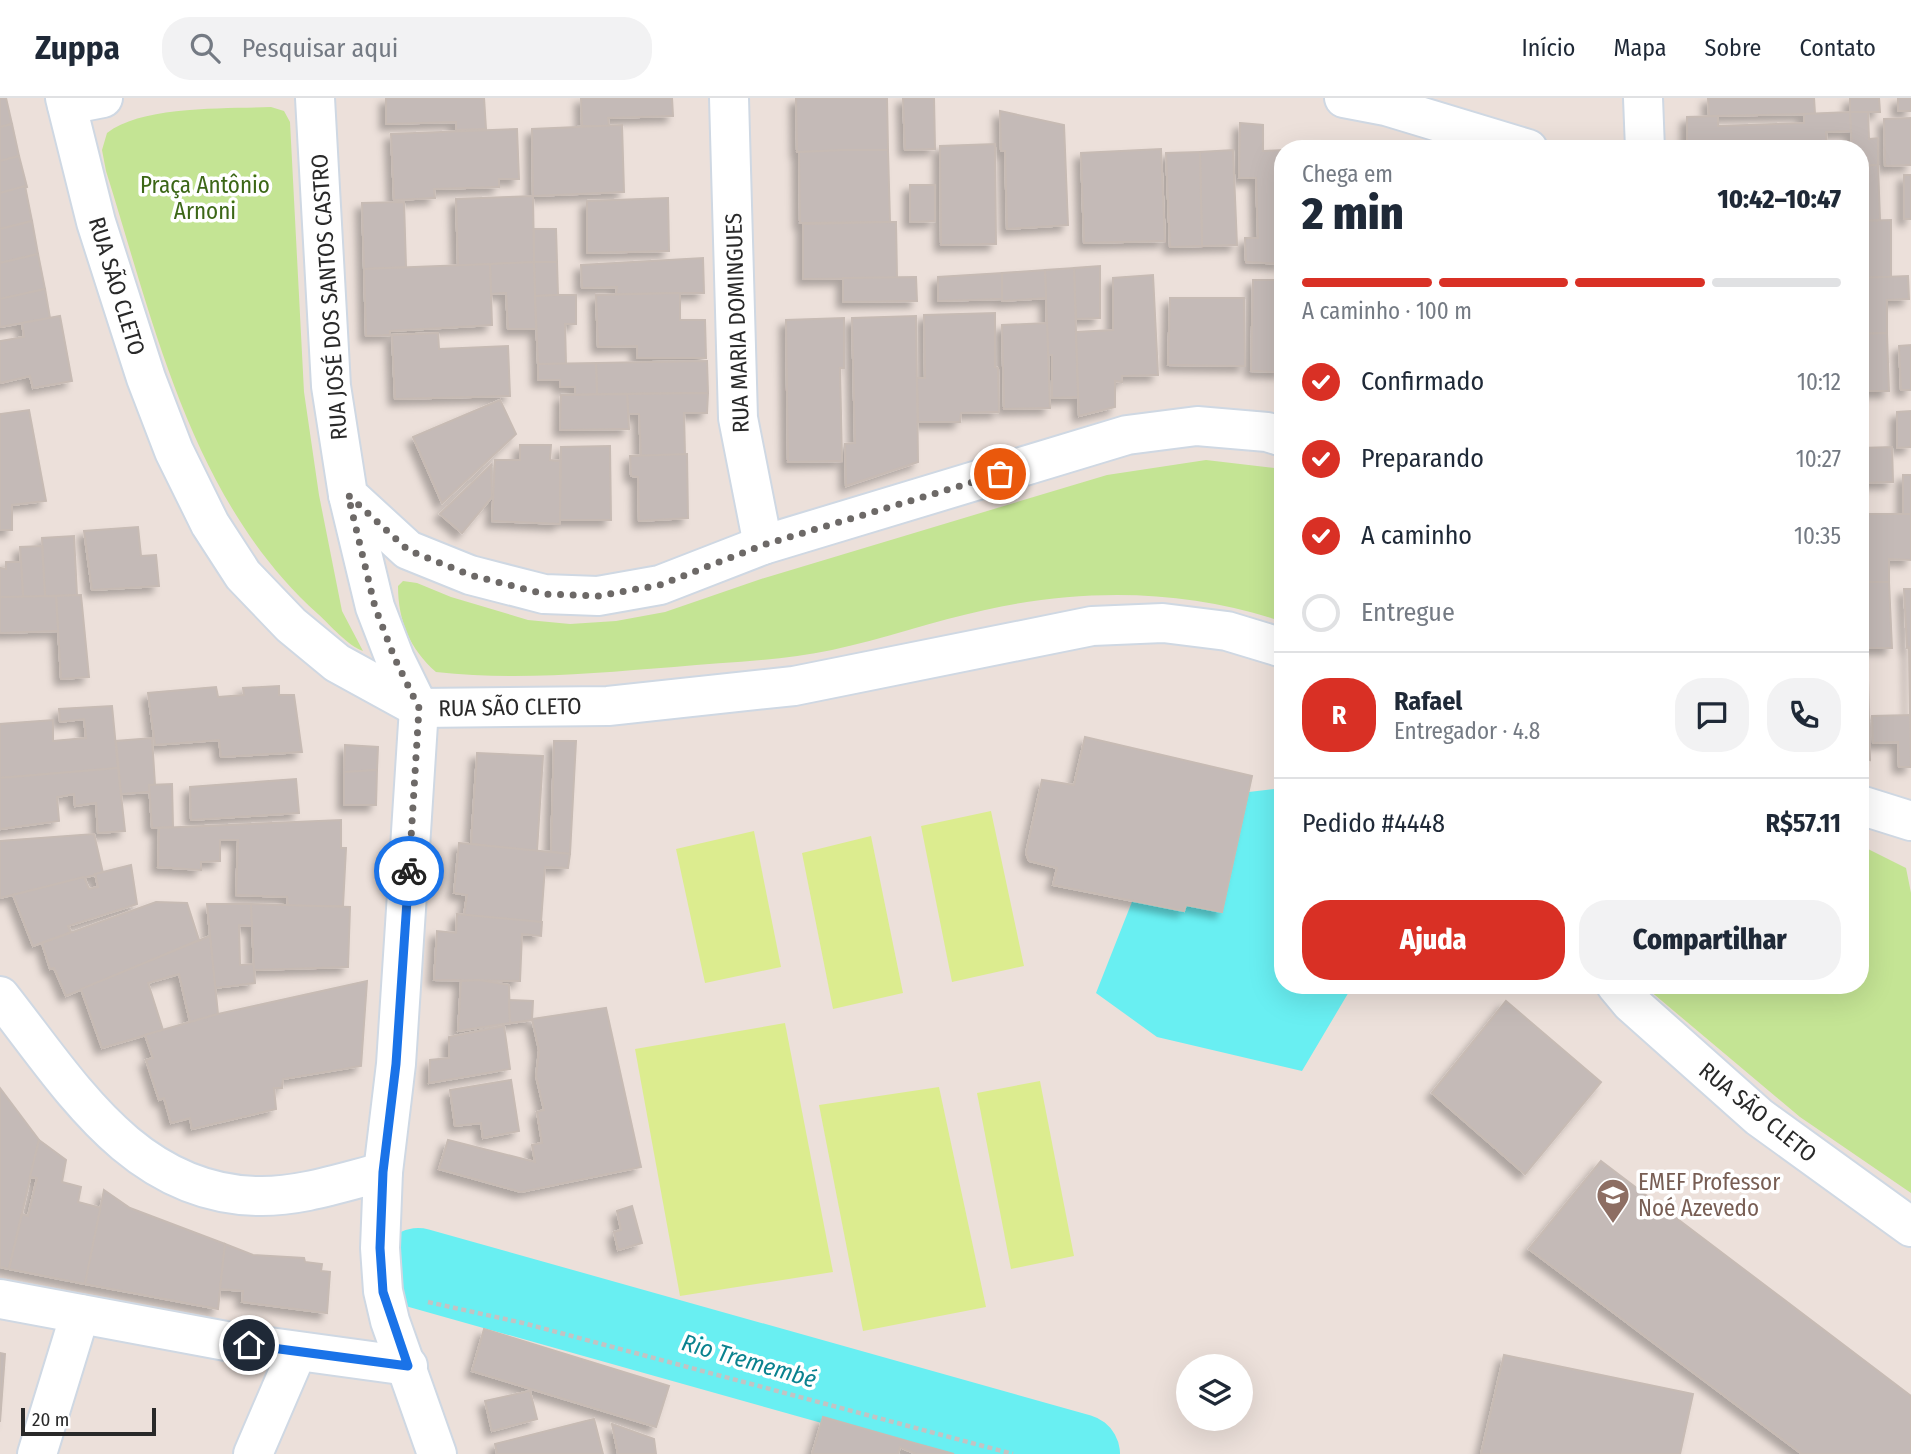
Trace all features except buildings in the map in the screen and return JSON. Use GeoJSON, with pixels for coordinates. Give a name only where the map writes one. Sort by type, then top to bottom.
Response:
{"type":"FeatureCollection","features":[{"type":"Feature","properties":{"kind":"street","name":"RUA JOSÉ DOS SANTOS CASTRO"},"geometry":{"type":"LineString","coordinates":[[315,98],[331,386],[348,495],[375,607],[395,659],[419,708]]}},
{"type":"Feature","properties":{"kind":"street","name":"RUA MARIA DOMINGUES"},"geometry":{"type":"LineString","coordinates":[[729,98],[738,418],[763,545]]}},
{"type":"Feature","properties":{"kind":"street"},"geometry":{"type":"LineString","coordinates":[[1344,98],[1386,106],[1498,140]]}},
{"type":"Feature","properties":{"kind":"street"},"geometry":{"type":"LineString","coordinates":[[1643,98],[1645,140]]}},
{"type":"Feature","properties":{"kind":"street","name":"RUA SÃO CLETO"},"geometry":{"type":"LineString","coordinates":[[78,100],[96,222],[146,378],[173,451],[210,524],[243,575],[291,625],[337,663],[419,708],[608,706],[794,686],[1092,626],[1163,623],[1227,631],[1274,645]]}},
{"type":"Feature","properties":{"kind":"street"},"geometry":{"type":"LineString","coordinates":[[348,495],[408,550],[470,575],[544,594],[598,596],[660,585],[763,545],[1127,435],[1197,426],[1274,434]]}},
{"type":"Feature","properties":{"kind":"street"},"geometry":{"type":"LineString","coordinates":[[419,708],[396,1064],[383,1172],[380,1248],[383,1292],[437,1454]]}},
{"type":"Feature","properties":{"kind":"street"},"geometry":{"type":"LineString","coordinates":[[1869,808],[1911,821]]}},
{"type":"Feature","properties":{"kind":"street","name":"RUA SÃO CLETO"},"geometry":{"type":"LineString","coordinates":[[1624,994],[1759,1117],[1911,1227]]}},
{"type":"Feature","properties":{"kind":"street"},"geometry":{"type":"LineString","coordinates":[[0,996],[101,1124],[139,1157],[172,1175],[216,1190],[258,1196],[309,1190],[383,1172]]}},
{"type":"Feature","properties":{"kind":"street"},"geometry":{"type":"LineString","coordinates":[[0,1300],[296,1352],[408,1366]]}},
{"type":"Feature","properties":{"kind":"street"},"geometry":{"type":"LineString","coordinates":[[37,1454],[80,1314]]}},
{"type":"Feature","properties":{"kind":"street"},"geometry":{"type":"LineString","coordinates":[[253,1454],[296,1352]]}},
{"type":"Feature","properties":{"kind":"path"},"geometry":{"type":"LineString","coordinates":[[383,1292],[523,1323],[1013,1454]]}},
{"type":"Feature","properties":{"kind":"green space","name":"Praça Antônio Arnoni"},"geometry":{"type":"Polygon","coordinates":[[[271,107],[284,111],[290,122],[304,392],[319,495],[342,611],[363,651],[339,635],[275,569],[239,519],[208,465],[161,350],[106,171],[102,150],[107,133],[141,117],[186,110],[271,107]]]}},
{"type":"Feature","properties":{"kind":"green space"},"geometry":{"type":"Polygon","coordinates":[[[1206,460],[1274,468],[1274,619],[1210,603],[1135,595],[1097,595],[985,610],[851,646],[793,657],[585,674],[496,676],[436,672],[413,644],[400,611],[398,586],[403,581],[417,583],[451,597],[528,620],[570,624],[616,621],[665,612],[761,579],[1107,475],[1206,460]]]}},
{"type":"Feature","properties":{"kind":"green space"},"geometry":{"type":"Polygon","coordinates":[[[991,811],[1024,966],[952,982],[921,826],[991,811]]]}},
{"type":"Feature","properties":{"kind":"green space"},"geometry":{"type":"Polygon","coordinates":[[[754,831],[781,967],[705,983],[676,849],[754,831]]]}},
{"type":"Feature","properties":{"kind":"green space"},"geometry":{"type":"Polygon","coordinates":[[[871,836],[903,993],[833,1009],[802,853],[871,836]]]}},
{"type":"Feature","properties":{"kind":"green space"},"geometry":{"type":"Polygon","coordinates":[[[1869,850],[1906,868],[1911,893],[1911,1193],[1800,1117],[1654,994],[1869,994],[1869,850]]]}},
{"type":"Feature","properties":{"kind":"green space"},"geometry":{"type":"Polygon","coordinates":[[[785,1023],[833,1272],[680,1296],[635,1049],[785,1023]]]}},
{"type":"Feature","properties":{"kind":"green space"},"geometry":{"type":"Polygon","coordinates":[[[1040,1081],[1074,1256],[1011,1269],[977,1093],[1040,1081]]]}},
{"type":"Feature","properties":{"kind":"green space"},"geometry":{"type":"Polygon","coordinates":[[[939,1087],[986,1307],[863,1331],[819,1105],[939,1087]]]}},
{"type":"Feature","properties":{"kind":"water"},"geometry":{"type":"Polygon","coordinates":[[[1274,789],[1274,994],[1348,994],[1302,1071],[1157,1037],[1096,993],[1139,884],[1215,796],[1274,789]]]}},
{"type":"Feature","properties":{"kind":"waterway","name":"Rio Tremembé"},"geometry":{"type":"LineString","coordinates":[[418,1268],[1080,1454]]}},
{"type":"Feature","properties":{"kind":"way so far"},"geometry":{"type":"LineString","coordinates":[[409,871],[419,708],[395,659],[375,607],[348,495],[408,550],[470,575],[544,594],[598,596],[660,585],[763,545],[1000,474]]}},
{"type":"Feature","properties":{"kind":"place","name":"EMEF Professor Noé Azevedo"},"geometry":{"type":"Point","coordinates":[1613,1225]}},
{"type":"Feature","properties":{"kind":"route"},"geometry":{"type":"LineString","coordinates":[[249,1345],[408,1366],[390,1321],[383,1292],[380,1248],[383,1172],[396,1064],[409,871]]}}]}
